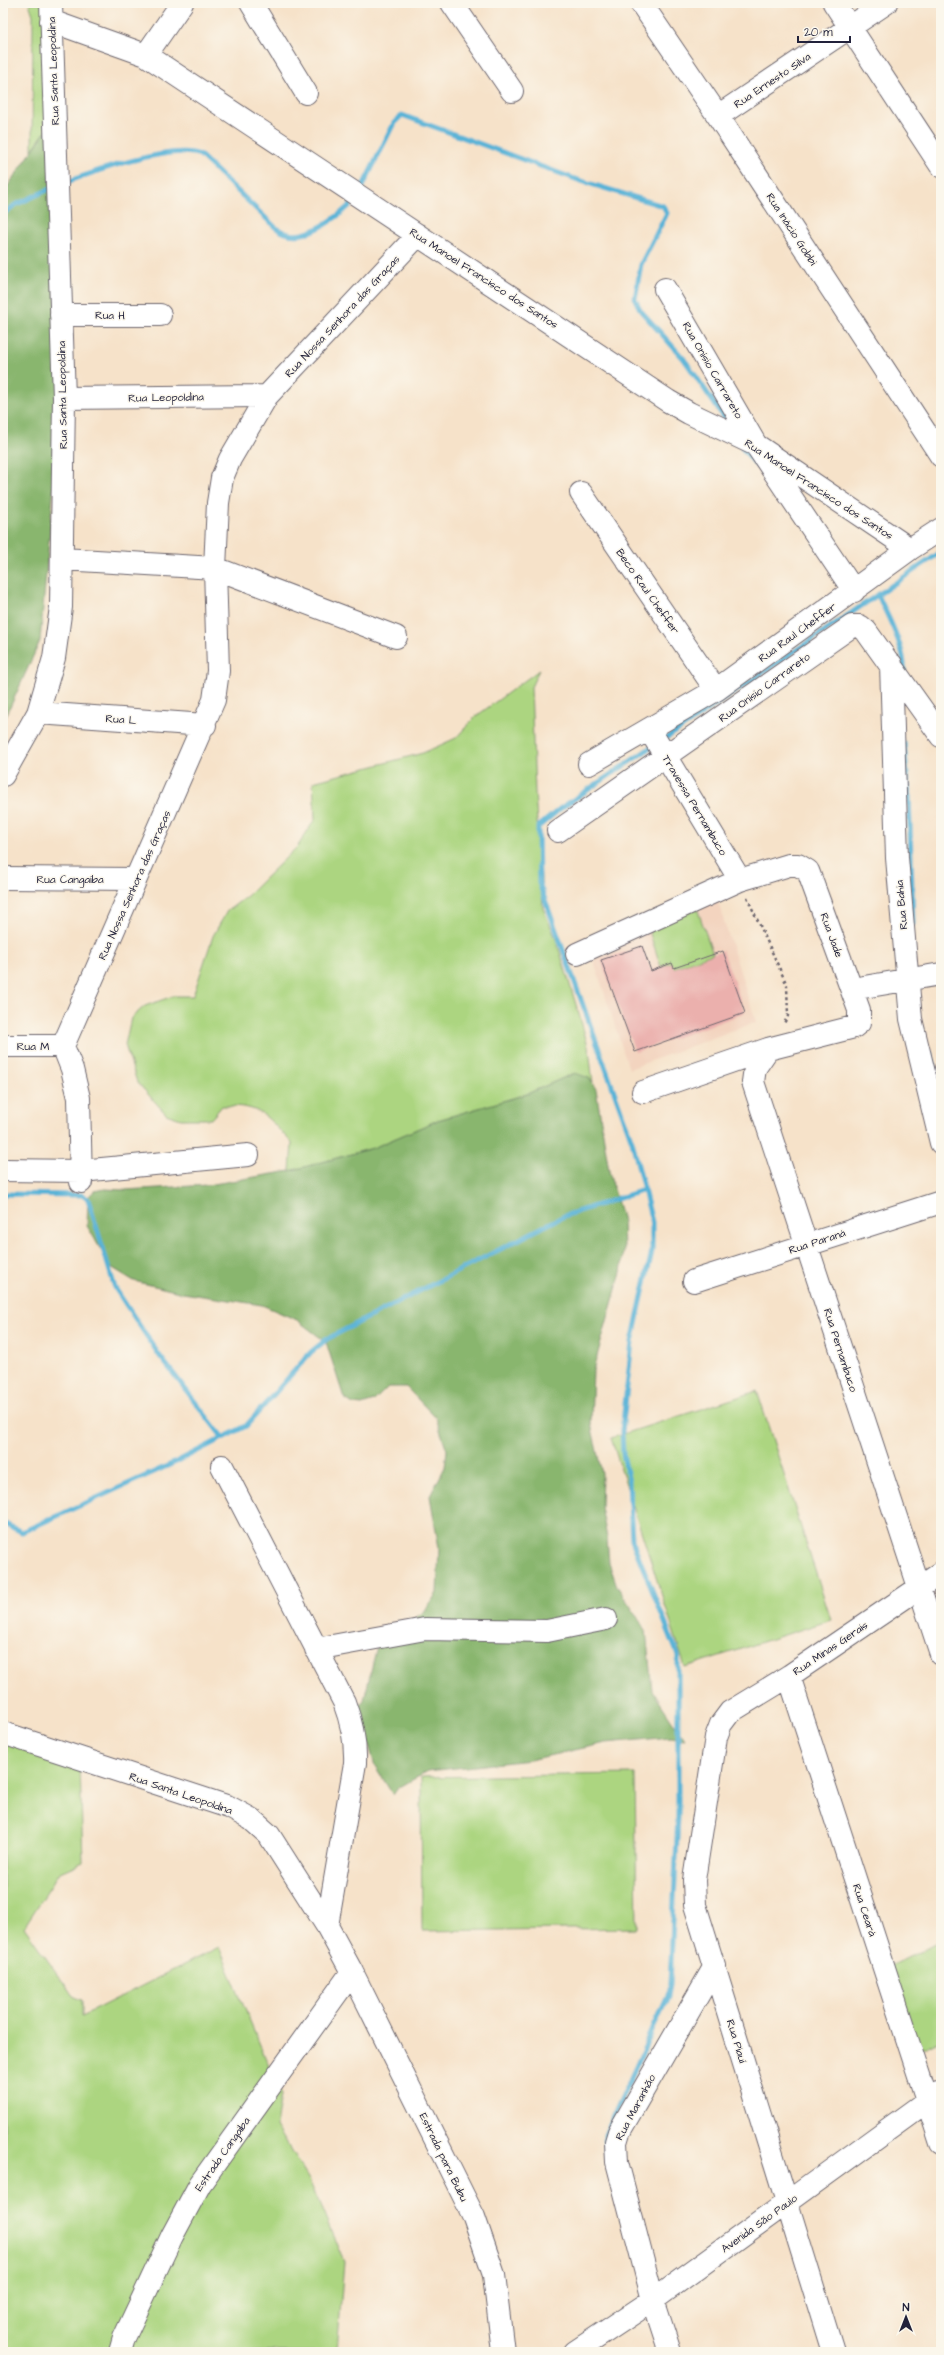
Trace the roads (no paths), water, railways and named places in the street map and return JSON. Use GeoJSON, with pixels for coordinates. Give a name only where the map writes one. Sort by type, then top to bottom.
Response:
{"type":"FeatureCollection","features":[{"type":"Feature","properties":{"kind":"street"},"geometry":{"type":"LineString","coordinates":[[146,55],[182,3]]}},
{"type":"Feature","properties":{"kind":"street"},"geometry":{"type":"LineString","coordinates":[[251,3],[306,93]]}},
{"type":"Feature","properties":{"kind":"street"},"geometry":{"type":"LineString","coordinates":[[452,3],[512,91]]}},
{"type":"Feature","properties":{"kind":"street","name":"Rua Inácio Gobbi"},"geometry":{"type":"LineString","coordinates":[[641,3],[718,116],[941,456]]}},
{"type":"Feature","properties":{"kind":"street"},"geometry":{"type":"LineString","coordinates":[[834,3],[941,166]]}},
{"type":"Feature","properties":{"kind":"street","name":"Rua Ernesto Silva"},"geometry":{"type":"LineString","coordinates":[[718,116],[851,28],[886,3]]}},
{"type":"Feature","properties":{"kind":"street","name":"Rua Manoel Francisco dos Santos"},"geometry":{"type":"LineString","coordinates":[[51,12],[146,55],[668,401],[750,442],[910,549]]}},
{"type":"Feature","properties":{"kind":"street","name":"Rua Santa Leopoldina"},"geometry":{"type":"LineString","coordinates":[[3,775],[38,712],[54,658],[61,607],[64,398],[51,12]]}},
{"type":"Feature","properties":{"kind":"street","name":"Rua Nossa Senhora das Graças"},"geometry":{"type":"LineString","coordinates":[[63,1046],[205,725],[217,687],[215,568],[218,503],[222,478],[230,459],[267,396],[418,235]]}},
{"type":"Feature","properties":{"kind":"street","name":"Rua Onísio Carrareto"},"geometry":{"type":"LineString","coordinates":[[665,289],[750,442],[846,597]]}},
{"type":"Feature","properties":{"kind":"street","name":"Rua H"},"geometry":{"type":"LineString","coordinates":[[61,314],[160,315]]}},
{"type":"Feature","properties":{"kind":"street","name":"Rua Leopoldina"},"geometry":{"type":"LineString","coordinates":[[64,398],[267,396]]}},
{"type":"Feature","properties":{"kind":"street","name":"Beco Raul Cheffer"},"geometry":{"type":"LineString","coordinates":[[581,493],[716,690]]}},
{"type":"Feature","properties":{"kind":"street","name":"Rua Raul Cheffer"},"geometry":{"type":"LineString","coordinates":[[658,744],[716,690],[846,597],[910,549],[941,529]]}},
{"type":"Feature","properties":{"kind":"street"},"geometry":{"type":"LineString","coordinates":[[62,559],[215,568],[396,637]]}},
{"type":"Feature","properties":{"kind":"street","name":"Rua Onísio Carrareto"},"geometry":{"type":"LineString","coordinates":[[558,831],[658,744],[852,626],[860,626],[866,631],[941,736]]}},
{"type":"Feature","properties":{"kind":"street","name":"Rua Bahia"},"geometry":{"type":"LineString","coordinates":[[893,667],[897,858],[907,980],[916,1049],[941,1143]]}},
{"type":"Feature","properties":{"kind":"street","name":"Rua L"},"geometry":{"type":"LineString","coordinates":[[38,712],[205,725]]}},
{"type":"Feature","properties":{"kind":"street"},"geometry":{"type":"LineString","coordinates":[[588,764],[658,744]]}},
{"type":"Feature","properties":{"kind":"street","name":"Travessa Pernambuco"},"geometry":{"type":"LineString","coordinates":[[658,744],[740,880]]}},
{"type":"Feature","properties":{"kind":"street","name":"Rua Jade"},"geometry":{"type":"LineString","coordinates":[[577,954],[740,880],[789,865],[804,866],[808,871],[852,989],[860,1017],[859,1023],[854,1027],[768,1049],[643,1092]]}},
{"type":"Feature","properties":{"kind":"street","name":"Rua Cangaíba"},"geometry":{"type":"LineString","coordinates":[[3,878],[136,879]]}},
{"type":"Feature","properties":{"kind":"street"},"geometry":{"type":"LineString","coordinates":[[852,989],[941,974]]}},
{"type":"Feature","properties":{"kind":"street","name":"Rua M"},"geometry":{"type":"LineString","coordinates":[[3,1046],[63,1046]]}},
{"type":"Feature","properties":{"kind":"street"},"geometry":{"type":"LineString","coordinates":[[63,1046],[72,1069],[79,1098],[80,1176]]}},
{"type":"Feature","properties":{"kind":"street","name":"Rua Pernambuco"},"geometry":{"type":"LineString","coordinates":[[768,1049],[755,1068],[753,1082],[920,1586],[941,1654]]}},
{"type":"Feature","properties":{"kind":"street"},"geometry":{"type":"LineString","coordinates":[[3,1170],[80,1176],[248,1155]]}},
{"type":"Feature","properties":{"kind":"street","name":"Rua Paraná"},"geometry":{"type":"LineString","coordinates":[[694,1281],[941,1202]]}},
{"type":"Feature","properties":{"kind":"street"},"geometry":{"type":"LineString","coordinates":[[222,1466],[344,1702],[356,1742],[355,1763],[327,1926]]}},
{"type":"Feature","properties":{"kind":"street","name":"Rua Minas Gerais"},"geometry":{"type":"LineString","coordinates":[[721,1724],[730,1712],[789,1676],[941,1573]]}},
{"type":"Feature","properties":{"kind":"street"},"geometry":{"type":"LineString","coordinates":[[316,1649],[425,1629],[546,1631],[606,1620]]}},
{"type":"Feature","properties":{"kind":"street","name":"Rua Ceará"},"geometry":{"type":"LineString","coordinates":[[789,1676],[934,2096],[941,2143]]}},
{"type":"Feature","properties":{"kind":"street","name":"Rua Piauí"},"geometry":{"type":"LineString","coordinates":[[721,1724],[716,1737],[694,1890],[695,1905],[833,2352]]}},
{"type":"Feature","properties":{"kind":"street","name":"Rua Santa Leopoldina"},"geometry":{"type":"LineString","coordinates":[[3,1733],[229,1807],[251,1819],[269,1834],[327,1926],[352,1972]]}},
{"type":"Feature","properties":{"kind":"street","name":"Rua Maranhão"},"geometry":{"type":"LineString","coordinates":[[670,2352],[653,2300],[617,2162],[616,2142],[619,2132],[714,1966]]}},
{"type":"Feature","properties":{"kind":"street","name":"Estrada Cangaiba"},"geometry":{"type":"LineString","coordinates":[[120,2352],[124,2338],[172,2236],[200,2184],[352,1972]]}},
{"type":"Feature","properties":{"kind":"street","name":"Estrada para Bubu"},"geometry":{"type":"LineString","coordinates":[[352,1972],[474,2217],[494,2275],[503,2352]]}},
{"type":"Feature","properties":{"kind":"street","name":"Avenida São Paulo"},"geometry":{"type":"LineString","coordinates":[[575,2352],[653,2300],[934,2096]]}},
{"type":"Feature","properties":{"kind":"waterway"},"geometry":{"type":"LineString","coordinates":[[360,192],[394,123],[402,115],[578,180],[663,206],[667,213],[641,264],[635,299],[641,311],[684,359],[727,422]]}},
{"type":"Feature","properties":{"kind":"waterway"},"geometry":{"type":"LineString","coordinates":[[62,184],[91,173],[131,161],[151,156],[187,152],[200,155],[275,227],[286,233],[294,235],[304,234],[323,226],[341,213],[355,200]]}},
{"type":"Feature","properties":{"kind":"waterway"},"geometry":{"type":"LineString","coordinates":[[3,214],[15,205],[52,188]]}},
{"type":"Feature","properties":{"kind":"waterway"},"geometry":{"type":"LineString","coordinates":[[742,448],[757,466]]}},
{"type":"Feature","properties":{"kind":"waterway"},"geometry":{"type":"LineString","coordinates":[[662,741],[941,552]]}},
{"type":"Feature","properties":{"kind":"waterway"},"geometry":{"type":"LineString","coordinates":[[878,595],[899,643],[904,662],[904,671]]}},
{"type":"Feature","properties":{"kind":"waterway"},"geometry":{"type":"LineString","coordinates":[[904,743],[909,794],[913,924]]}},
{"type":"Feature","properties":{"kind":"waterway"},"geometry":{"type":"LineString","coordinates":[[607,2155],[605,2135],[668,1996],[670,1984],[678,1816],[678,1655],[632,1540],[629,1482],[623,1454],[622,1431],[632,1342],[652,1251],[652,1222],[632,1141],[539,883],[538,827],[561,808],[653,746]]}},
{"type":"Feature","properties":{"kind":"waterway"},"geometry":{"type":"LineString","coordinates":[[930,1053],[941,1090]]}},
{"type":"Feature","properties":{"kind":"waterway"},"geometry":{"type":"LineString","coordinates":[[3,1523],[22,1532],[176,1462],[246,1426],[311,1352],[327,1339],[564,1216],[644,1190]]}},
{"type":"Feature","properties":{"kind":"waterway"},"geometry":{"type":"LineString","coordinates":[[3,1194],[82,1195],[88,1199],[115,1288],[159,1355],[223,1438]]}}]}
